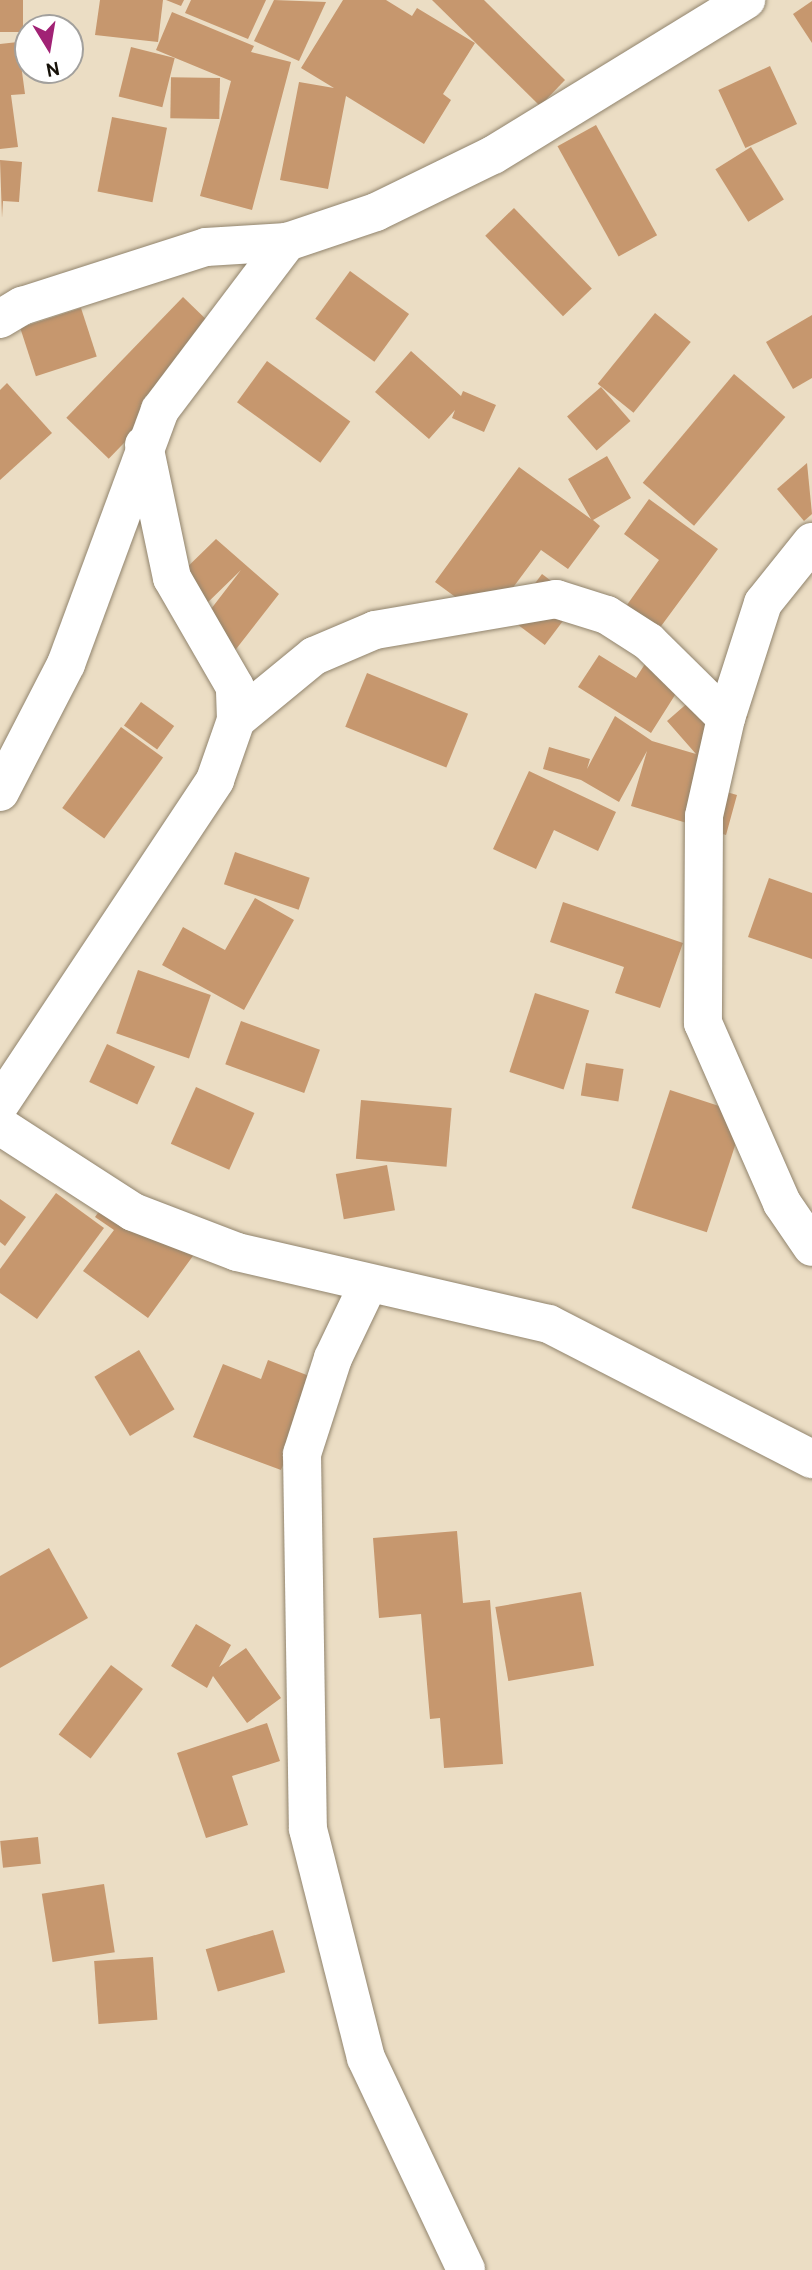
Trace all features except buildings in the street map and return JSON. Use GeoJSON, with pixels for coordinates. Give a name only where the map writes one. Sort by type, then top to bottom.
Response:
{"type":"FeatureCollection","features":[{"type":"Feature","properties":{"kind":"street"},"geometry":{"type":"LineString","coordinates":[[0,320],[22,306],[206,247],[287,242],[376,212],[493,155],[747,0]]}},
{"type":"Feature","properties":{"kind":"street"},"geometry":{"type":"LineString","coordinates":[[0,792],[66,664],[144,445],[209,338],[287,242]]}},
{"type":"Feature","properties":{"kind":"street"},"geometry":{"type":"LineString","coordinates":[[0,1104],[215,780],[236,720],[236,687],[172,578],[144,445]]}},
{"type":"Feature","properties":{"kind":"street"},"geometry":{"type":"LineString","coordinates":[[812,542],[763,603],[726,718],[704,816],[703,1023],[782,1203],[812,1247]]}},
{"type":"Feature","properties":{"kind":"street"},"geometry":{"type":"LineString","coordinates":[[236,720],[314,656],[375,630],[556,599],[607,615],[649,642],[726,718]]}},
{"type":"Feature","properties":{"kind":"street"},"geometry":{"type":"LineString","coordinates":[[0,1126],[133,1212],[237,1252],[367,1287],[452,1298],[549,1324],[812,1459]]}},
{"type":"Feature","properties":{"kind":"street"},"geometry":{"type":"LineString","coordinates":[[367,1287],[324,1380],[302,1454],[307,1829],[366,2058],[466,2270]]}}]}
